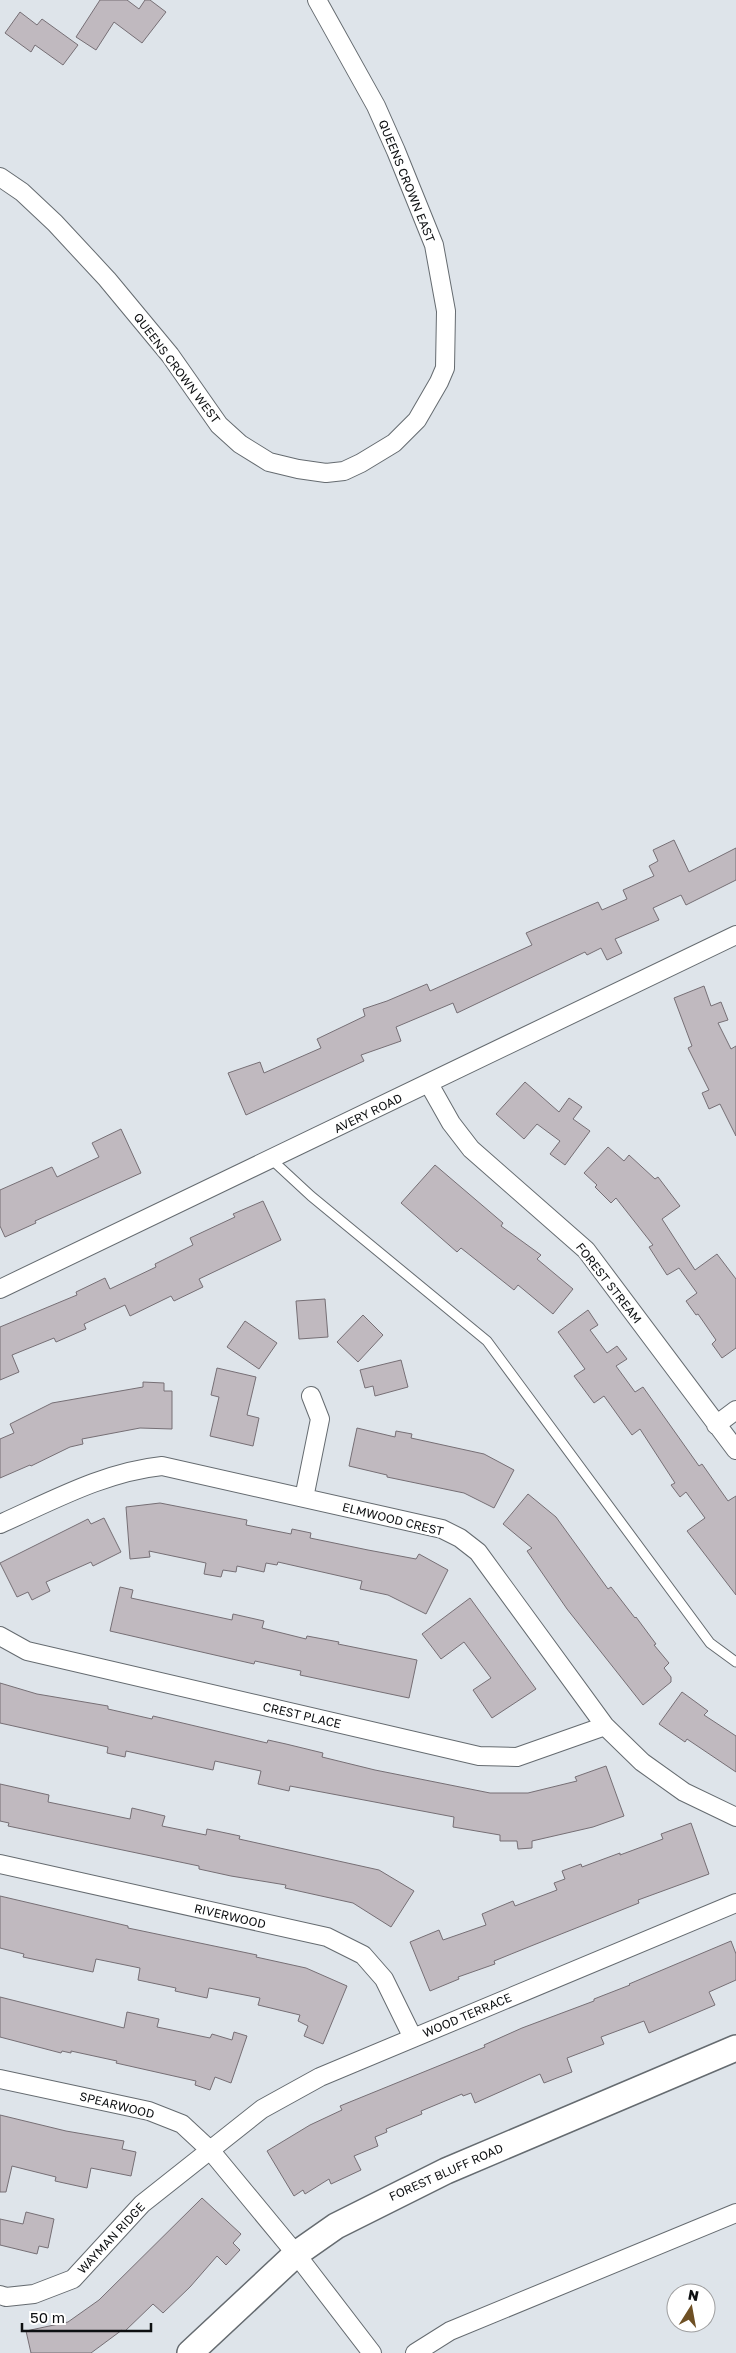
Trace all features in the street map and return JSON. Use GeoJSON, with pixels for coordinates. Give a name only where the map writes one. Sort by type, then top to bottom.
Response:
{"type":"FeatureCollection","features":[{"type":"Feature","properties":{"kind":"street","name":"QUEENS CROWN EAST"},"geometry":{"type":"LineString","coordinates":[[317,0],[376,106],[434,245],[446,311],[447,341],[445,368],[428,402]]}},
{"type":"Feature","properties":{"kind":"street","name":"QUEENS CROWN WEST"},"geometry":{"type":"LineString","coordinates":[[0,177],[22,192],[55,223],[107,279],[170,355],[219,425],[240,444],[269,462],[326,474],[344,471],[394,443],[416,420],[428,402]]}},
{"type":"Feature","properties":{"kind":"street","name":"AVERY ROAD"},"geometry":{"type":"LineString","coordinates":[[0,1289],[736,935]]}},
{"type":"Feature","properties":{"kind":"street","name":"FOREST STREAM"},"geometry":{"type":"LineString","coordinates":[[429,1084],[451,1123],[471,1149],[586,1250],[736,1450]]}},
{"type":"Feature","properties":{"kind":"street"},"geometry":{"type":"LineString","coordinates":[[304,1498],[320,1419],[311,1396]]}},
{"type":"Feature","properties":{"kind":"street"},"geometry":{"type":"LineString","coordinates":[[716,1425],[736,1410]]}},
{"type":"Feature","properties":{"kind":"street","name":"ELMWOOD CREST"},"geometry":{"type":"LineString","coordinates":[[0,1524],[107,1477],[134,1469],[162,1466],[442,1529],[460,1538],[478,1552],[605,1726],[642,1762],[684,1792],[736,1817]]}},
{"type":"Feature","properties":{"kind":"street","name":"CREST PLACE"},"geometry":{"type":"LineString","coordinates":[[0,1636],[27,1651],[479,1756],[516,1757],[605,1726]]}},
{"type":"Feature","properties":{"kind":"street","name":"RIVERWOOD"},"geometry":{"type":"LineString","coordinates":[[0,1864],[327,1937],[363,1955],[384,1980],[413,2038]]}},
{"type":"Feature","properties":{"kind":"street","name":"WOOD TERRACE"},"geometry":{"type":"LineString","coordinates":[[210,2150],[262,2109],[303,2086],[736,1903]]}},
{"type":"Feature","properties":{"kind":"street","name":"FOREST BLUFF ROAD"},"geometry":{"type":"LineString","coordinates":[[190,2353],[296,2254],[336,2226],[446,2171],[736,2048]]}},
{"type":"Feature","properties":{"kind":"street","name":"SPEARWOOD"},"geometry":{"type":"LineString","coordinates":[[0,2079],[149,2111],[182,2124],[210,2150],[296,2254],[372,2353]]}},
{"type":"Feature","properties":{"kind":"street","name":"WAYMAN RIDGE"},"geometry":{"type":"LineString","coordinates":[[0,2295],[34,2294],[73,2279],[142,2204],[210,2150]]}},
{"type":"Feature","properties":{"kind":"street"},"geometry":{"type":"LineString","coordinates":[[414,2353],[450,2330],[736,2213]]}},
{"type":"Feature","properties":{"kind":"lane"},"geometry":{"type":"LineString","coordinates":[[272,1159],[311,1196],[487,1342],[710,1643],[736,1662]]}},
{"type":"Feature","properties":{"kind":"building"},"geometry":{"type":"Polygon","coordinates":[[[100,0],[127,0],[139,9],[145,0],[150,0],[166,12],[142,43],[114,22],[96,50],[76,37],[100,0]]]}},
{"type":"Feature","properties":{"kind":"building"},"geometry":{"type":"Polygon","coordinates":[[[20,12],[37,25],[42,19],[78,45],[63,65],[35,45],[31,52],[5,33],[20,12]]]}},
{"type":"Feature","properties":{"kind":"building"},"geometry":{"type":"Polygon","coordinates":[[[674,840],[689,872],[736,848],[736,880],[686,905],[681,895],[653,908],[659,920],[615,939],[622,953],[607,960],[601,948],[587,955],[585,952],[457,1013],[453,1003],[396,1027],[401,1041],[361,1055],[364,1061],[246,1115],[228,1073],[260,1062],[264,1073],[321,1048],[317,1039],[365,1016],[363,1009],[427,984],[430,991],[532,945],[526,933],[598,902],[602,910],[627,899],[623,890],[654,876],[649,866],[658,861],[653,850],[674,840]]]}},
{"type":"Feature","properties":{"kind":"building"},"geometry":{"type":"Polygon","coordinates":[[[704,986],[711,1006],[721,1002],[728,1020],[718,1023],[731,1049],[736,1046],[736,1136],[720,1104],[709,1109],[702,1093],[709,1090],[688,1048],[692,1046],[674,998],[704,986]]]}},
{"type":"Feature","properties":{"kind":"building"},"geometry":{"type":"Polygon","coordinates":[[[525,1082],[559,1112],[569,1098],[582,1107],[573,1119],[590,1131],[565,1165],[550,1154],[560,1141],[537,1124],[524,1139],[496,1114],[525,1082]]]}},
{"type":"Feature","properties":{"kind":"building"},"geometry":{"type":"Polygon","coordinates":[[[121,1129],[141,1173],[35,1221],[36,1223],[5,1237],[0,1226],[0,1190],[52,1167],[57,1177],[99,1157],[92,1143],[121,1129]]]}},
{"type":"Feature","properties":{"kind":"building"},"geometry":{"type":"Polygon","coordinates":[[[608,1147],[624,1161],[629,1155],[655,1179],[658,1177],[680,1206],[662,1219],[695,1270],[717,1254],[736,1279],[736,1348],[722,1358],[712,1344],[716,1340],[698,1314],[696,1315],[686,1301],[697,1293],[679,1268],[667,1275],[649,1247],[653,1245],[616,1198],[611,1203],[595,1187],[597,1185],[584,1173],[608,1147]]]}},
{"type":"Feature","properties":{"kind":"building"},"geometry":{"type":"Polygon","coordinates":[[[435,1165],[503,1223],[501,1226],[541,1255],[537,1259],[573,1289],[553,1314],[518,1285],[514,1290],[461,1248],[457,1252],[401,1203],[435,1165]]]}},
{"type":"Feature","properties":{"kind":"building"},"geometry":{"type":"Polygon","coordinates":[[[263,1201],[281,1240],[199,1279],[203,1287],[174,1301],[171,1296],[130,1316],[125,1305],[84,1324],[86,1329],[56,1342],[54,1338],[12,1355],[19,1372],[0,1380],[0,1327],[77,1295],[76,1292],[105,1278],[110,1289],[156,1267],[155,1264],[193,1245],[190,1238],[235,1217],[233,1214],[263,1201]]]}},
{"type":"Feature","properties":{"kind":"building"},"geometry":{"type":"Polygon","coordinates":[[[325,1299],[328,1337],[299,1339],[296,1301],[325,1299]]]}},
{"type":"Feature","properties":{"kind":"building"},"geometry":{"type":"Polygon","coordinates":[[[588,1310],[598,1325],[590,1330],[607,1353],[617,1346],[627,1359],[616,1366],[635,1392],[643,1387],[699,1466],[702,1464],[728,1501],[736,1496],[736,1595],[687,1531],[705,1518],[686,1492],[680,1497],[671,1485],[675,1483],[640,1429],[632,1435],[604,1396],[594,1403],[574,1376],[585,1369],[558,1332],[588,1310]]]}},
{"type":"Feature","properties":{"kind":"building"},"geometry":{"type":"Polygon","coordinates":[[[363,1315],[383,1335],[358,1362],[337,1342],[363,1315]]]}},
{"type":"Feature","properties":{"kind":"building"},"geometry":{"type":"Polygon","coordinates":[[[245,1321],[277,1343],[259,1369],[227,1347],[245,1321]]]}},
{"type":"Feature","properties":{"kind":"building"},"geometry":{"type":"Polygon","coordinates":[[[401,1360],[408,1387],[375,1396],[373,1386],[365,1388],[360,1370],[401,1360]]]}},
{"type":"Feature","properties":{"kind":"building"},"geometry":{"type":"Polygon","coordinates":[[[217,1368],[256,1377],[247,1415],[259,1418],[253,1446],[210,1436],[219,1397],[211,1395],[217,1368]]]}},
{"type":"Feature","properties":{"kind":"building"},"geometry":{"type":"Polygon","coordinates":[[[143,1382],[164,1383],[164,1391],[172,1391],[172,1429],[140,1428],[82,1439],[83,1444],[70,1447],[31,1466],[0,1478],[0,1439],[14,1433],[10,1424],[52,1403],[143,1387],[143,1382]]]}},
{"type":"Feature","properties":{"kind":"building"},"geometry":{"type":"Polygon","coordinates":[[[357,1428],[395,1437],[396,1431],[412,1434],[411,1438],[484,1454],[514,1470],[494,1508],[464,1493],[387,1477],[387,1475],[349,1466],[357,1428]]]}},
{"type":"Feature","properties":{"kind":"building"},"geometry":{"type":"Polygon","coordinates":[[[528,1494],[556,1517],[608,1589],[611,1587],[636,1617],[656,1644],[654,1645],[669,1663],[664,1668],[671,1677],[671,1682],[643,1705],[567,1609],[527,1551],[532,1548],[503,1524],[528,1494]]]}},
{"type":"Feature","properties":{"kind":"building"},"geometry":{"type":"Polygon","coordinates":[[[160,1503],[247,1520],[246,1525],[291,1534],[292,1529],[311,1533],[310,1538],[368,1550],[416,1559],[419,1554],[448,1570],[426,1614],[388,1595],[360,1589],[362,1581],[278,1562],[277,1565],[266,1563],[264,1572],[237,1566],[236,1572],[223,1570],[221,1577],[204,1574],[206,1563],[149,1551],[150,1557],[130,1559],[126,1507],[160,1503]]]}},
{"type":"Feature","properties":{"kind":"building"},"geometry":{"type":"Polygon","coordinates":[[[104,1518],[121,1552],[93,1566],[91,1562],[46,1582],[50,1591],[32,1600],[28,1592],[17,1597],[0,1563],[88,1519],[91,1524],[104,1518]]]}},
{"type":"Feature","properties":{"kind":"building"},"geometry":{"type":"Polygon","coordinates":[[[120,1587],[133,1590],[131,1598],[232,1620],[233,1614],[264,1621],[262,1628],[306,1639],[307,1636],[339,1642],[338,1644],[417,1660],[409,1698],[300,1675],[301,1671],[255,1661],[254,1664],[110,1631],[120,1587]]]}},
{"type":"Feature","properties":{"kind":"building"},"geometry":{"type":"Polygon","coordinates":[[[470,1598],[536,1689],[492,1718],[473,1690],[491,1678],[464,1642],[441,1659],[422,1634],[470,1598]]]}},
{"type":"Feature","properties":{"kind":"building"},"geometry":{"type":"Polygon","coordinates":[[[0,1683],[37,1694],[108,1706],[108,1709],[152,1719],[153,1716],[267,1743],[268,1740],[286,1744],[323,1753],[322,1757],[375,1770],[490,1793],[528,1793],[577,1781],[575,1777],[606,1766],[624,1816],[593,1827],[532,1841],[532,1848],[518,1849],[517,1841],[500,1841],[500,1835],[453,1827],[454,1817],[290,1786],[289,1791],[258,1784],[261,1771],[215,1761],[213,1770],[126,1751],[125,1757],[107,1753],[108,1747],[0,1723],[0,1683]]]}},
{"type":"Feature","properties":{"kind":"building"},"geometry":{"type":"Polygon","coordinates":[[[682,1692],[708,1711],[704,1715],[736,1736],[736,1772],[687,1739],[685,1742],[659,1724],[682,1692]]]}},
{"type":"Feature","properties":{"kind":"building"},"geometry":{"type":"Polygon","coordinates":[[[0,1784],[49,1795],[48,1802],[130,1819],[132,1808],[165,1816],[162,1826],[206,1835],[207,1829],[240,1836],[239,1839],[379,1870],[414,1891],[391,1927],[353,1903],[285,1888],[286,1885],[231,1876],[199,1869],[199,1866],[8,1826],[9,1823],[0,1821],[0,1784]]]}},
{"type":"Feature","properties":{"kind":"building"},"geometry":{"type":"Polygon","coordinates":[[[691,1823],[709,1874],[638,1900],[639,1903],[494,1961],[495,1964],[458,1977],[459,1979],[430,1991],[410,1942],[439,1930],[443,1940],[486,1925],[482,1914],[513,1901],[515,1906],[557,1890],[554,1883],[565,1879],[562,1871],[581,1864],[582,1867],[620,1853],[620,1855],[663,1839],[661,1834],[691,1823]]]}},
{"type":"Feature","properties":{"kind":"building"},"geometry":{"type":"Polygon","coordinates":[[[0,1896],[128,1926],[128,1928],[257,1955],[256,1957],[306,1968],[347,1986],[323,2044],[304,2036],[308,2026],[298,2021],[300,2015],[258,2005],[260,1998],[209,1988],[207,1998],[175,1991],[176,1988],[138,1980],[140,1968],[96,1959],[93,1972],[23,1957],[24,1954],[0,1948],[0,1896]]]}},
{"type":"Feature","properties":{"kind":"building"},"geometry":{"type":"Polygon","coordinates":[[[731,1941],[736,1954],[736,1980],[709,1992],[715,2005],[649,2033],[644,2021],[601,2037],[604,2044],[567,2058],[572,2072],[544,2083],[540,2074],[475,2103],[471,2093],[463,2096],[462,2094],[421,2111],[422,2114],[386,2129],[387,2132],[375,2137],[378,2146],[354,2156],[361,2170],[331,2184],[329,2179],[305,2194],[303,2190],[294,2196],[267,2151],[310,2125],[342,2110],[340,2106],[485,2047],[484,2045],[522,2028],[594,2001],[594,1999],[731,1941]]]}},
{"type":"Feature","properties":{"kind":"building"},"geometry":{"type":"Polygon","coordinates":[[[0,1997],[124,2028],[127,2012],[159,2019],[157,2027],[210,2038],[212,2034],[232,2040],[234,2032],[247,2036],[231,2083],[215,2077],[210,2090],[195,2085],[196,2081],[116,2063],[117,2061],[71,2051],[71,2053],[62,2051],[61,2053],[0,2037],[0,1997]]]}},
{"type":"Feature","properties":{"kind":"building"},"geometry":{"type":"Polygon","coordinates":[[[0,2115],[66,2131],[124,2141],[122,2149],[136,2152],[131,2176],[91,2168],[87,2188],[55,2181],[56,2177],[12,2166],[6,2192],[0,2192],[0,2115]]]}},
{"type":"Feature","properties":{"kind":"building"},"geometry":{"type":"Polygon","coordinates":[[[202,2198],[241,2234],[233,2243],[240,2250],[226,2265],[217,2256],[190,2287],[163,2313],[153,2304],[124,2332],[122,2330],[91,2353],[31,2353],[26,2331],[68,2322],[99,2300],[202,2198]]]}},
{"type":"Feature","properties":{"kind":"building"},"geometry":{"type":"Polygon","coordinates":[[[26,2212],[54,2219],[48,2248],[39,2246],[37,2254],[0,2245],[0,2219],[23,2224],[26,2212]]]}}]}
